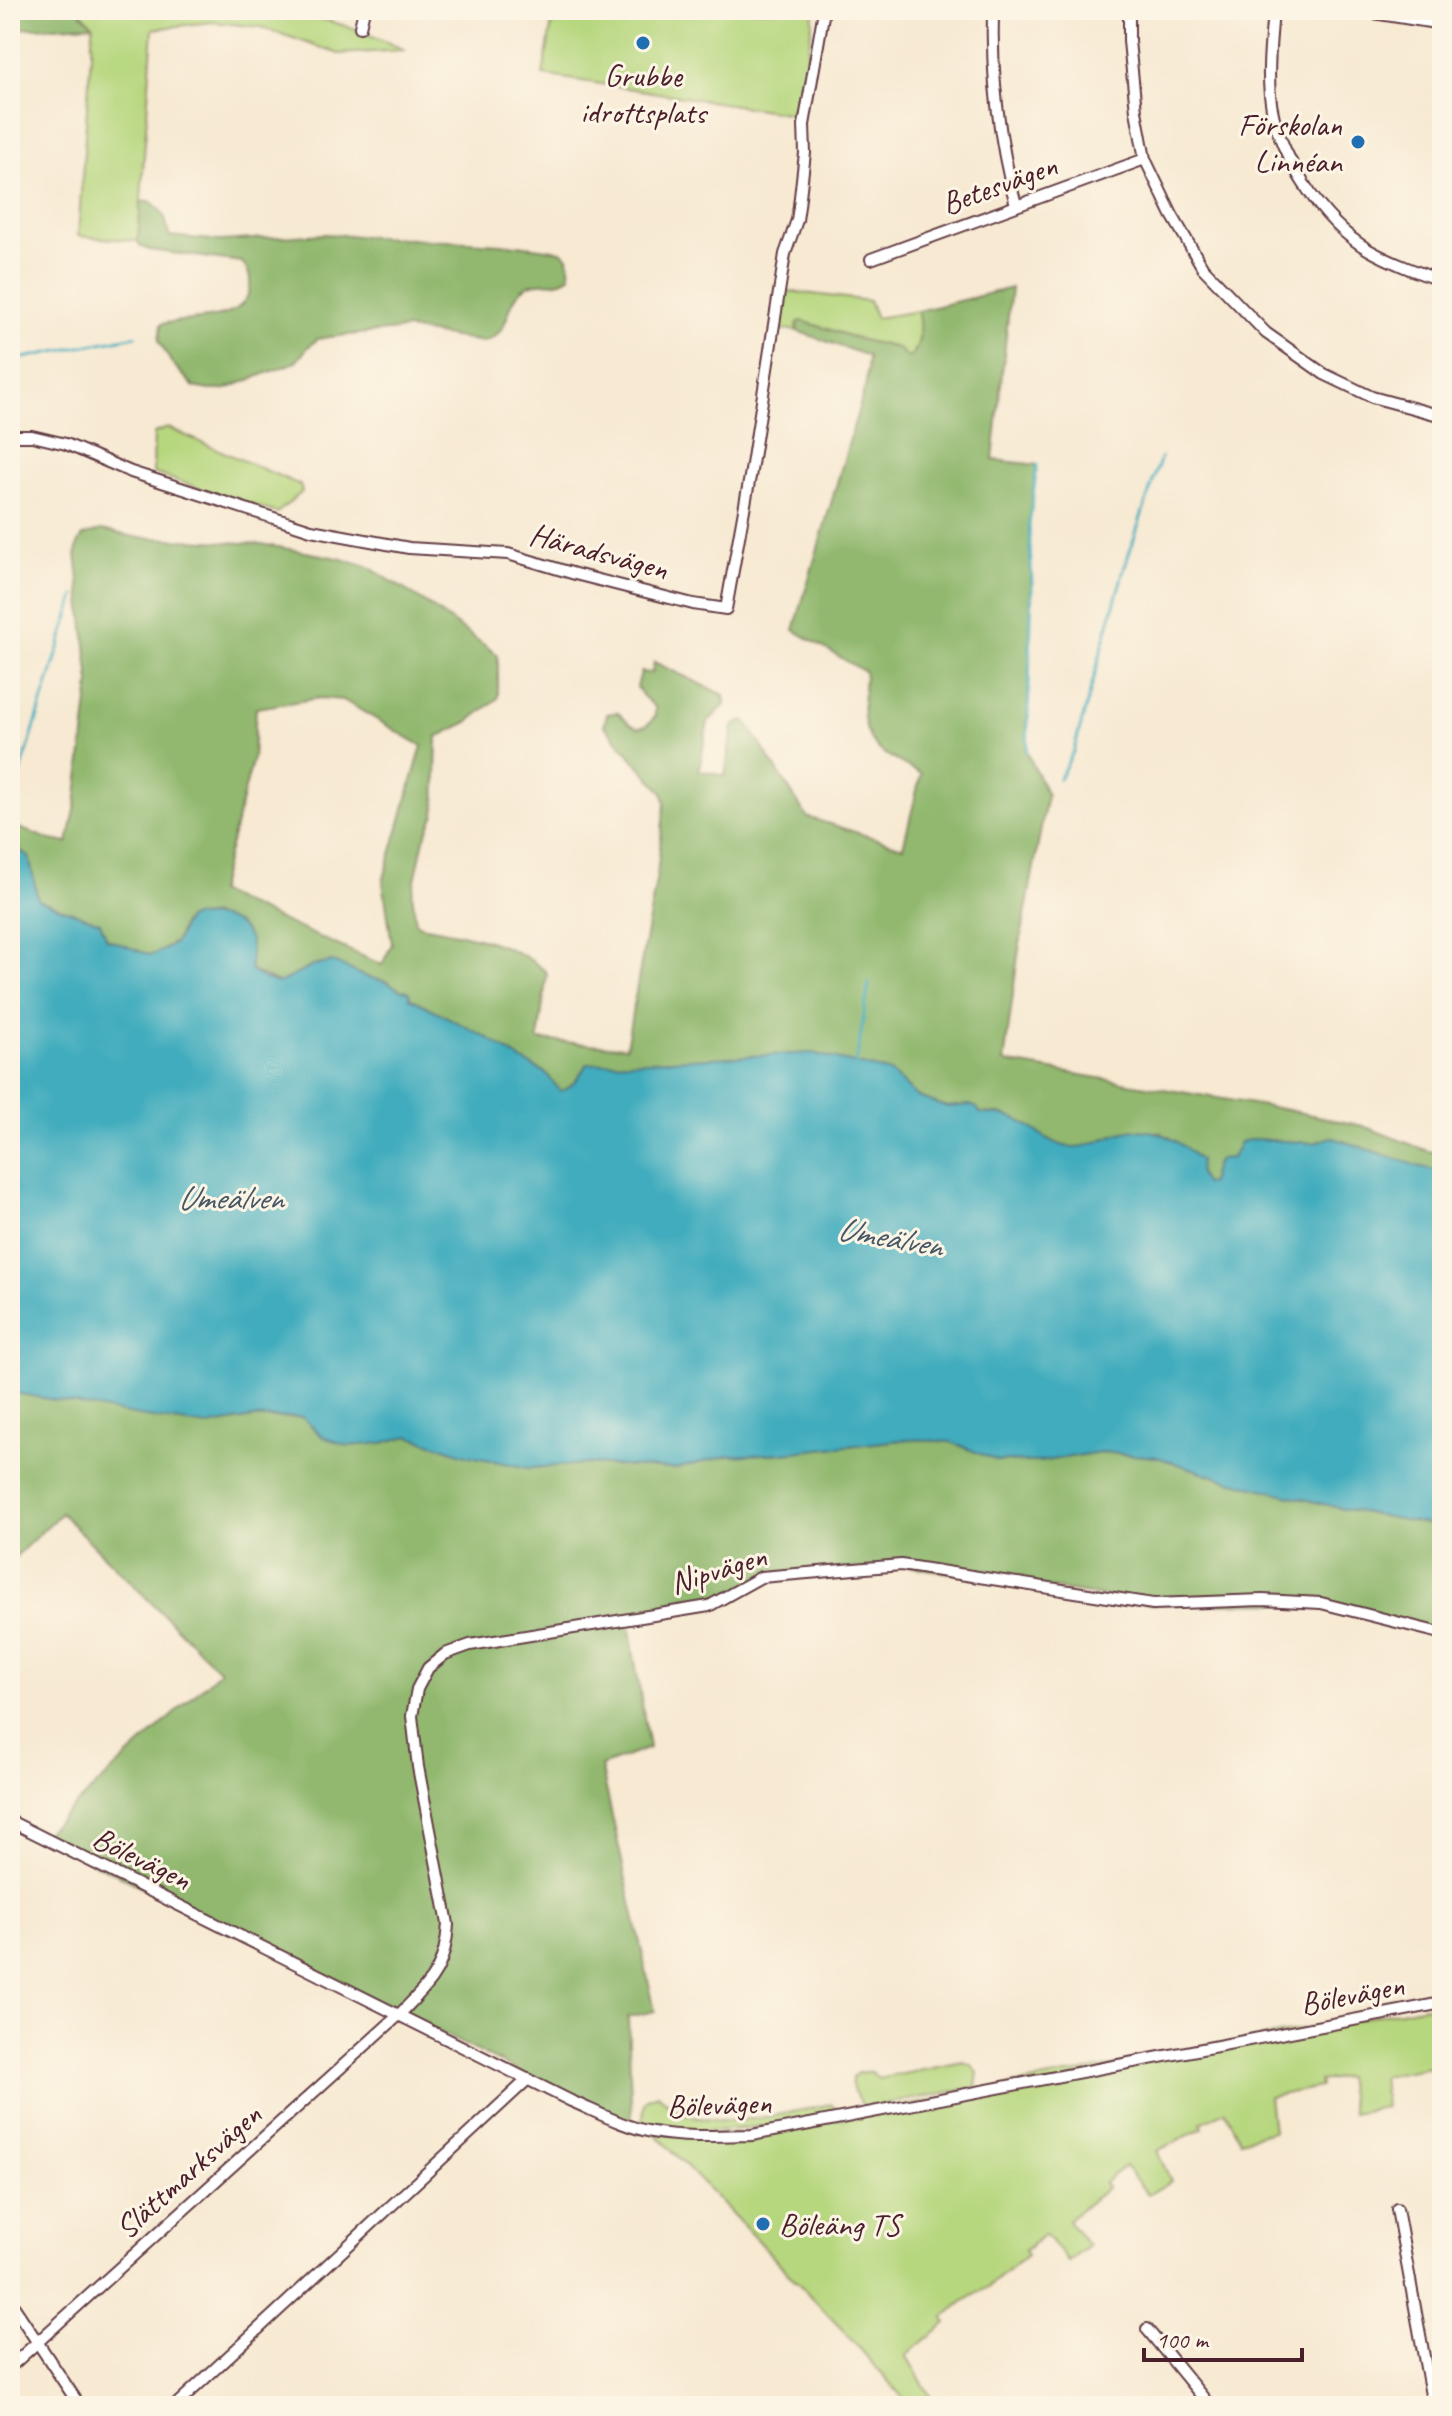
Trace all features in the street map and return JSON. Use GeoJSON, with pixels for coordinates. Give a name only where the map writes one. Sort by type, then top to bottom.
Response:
{"type":"FeatureCollection","features":[{"type":"Feature","properties":{"kind":"street"},"geometry":{"type":"LineString","coordinates":[[360,27],[364,10]]}},
{"type":"Feature","properties":{"kind":"street","name":"Häradsvägen"},"geometry":{"type":"LineString","coordinates":[[10,436],[32,436],[66,444],[131,472],[311,530],[409,548],[508,554],[693,604],[726,609],[785,254],[797,220],[805,153],[804,125],[824,10]]}},
{"type":"Feature","properties":{"kind":"street"},"geometry":{"type":"LineString","coordinates":[[993,10],[992,55],[1001,147],[1016,205]]}},
{"type":"Feature","properties":{"kind":"street"},"geometry":{"type":"LineString","coordinates":[[1129,10],[1136,111],[1145,159],[1172,215],[1203,268],[1266,333],[1324,374],[1372,397],[1442,416]]}},
{"type":"Feature","properties":{"kind":"street"},"geometry":{"type":"LineString","coordinates":[[1273,10],[1270,96],[1276,126],[1285,150],[1315,201],[1368,250],[1442,281]]}},
{"type":"Feature","properties":{"kind":"street"},"geometry":{"type":"LineString","coordinates":[[1355,10],[1399,13],[1442,24]]}},
{"type":"Feature","properties":{"kind":"street","name":"Betesvägen"},"geometry":{"type":"LineString","coordinates":[[871,259],[1145,159]]}},
{"type":"Feature","properties":{"kind":"street","name":"Nipvägen"},"geometry":{"type":"LineString","coordinates":[[400,2014],[429,1984],[446,1949],[448,1924],[418,1767],[412,1716],[417,1689],[428,1668],[445,1654],[470,1645],[709,1606],[761,1577],[901,1565],[1153,1604],[1262,1600],[1321,1603],[1442,1631]]}},
{"type":"Feature","properties":{"kind":"street","name":"Bölevägen"},"geometry":{"type":"LineString","coordinates":[[10,1821],[583,2106],[632,2127],[654,2132],[690,2136],[752,2135],[1442,2003]]}},
{"type":"Feature","properties":{"kind":"street","name":"Slättmarksvägen"},"geometry":{"type":"LineString","coordinates":[[10,2367],[400,2014]]}},
{"type":"Feature","properties":{"kind":"street"},"geometry":{"type":"LineString","coordinates":[[175,2406],[528,2079]]}},
{"type":"Feature","properties":{"kind":"street"},"geometry":{"type":"LineString","coordinates":[[1397,2209],[1433,2406]]}},
{"type":"Feature","properties":{"kind":"street"},"geometry":{"type":"LineString","coordinates":[[10,2301],[80,2406]]}},
{"type":"Feature","properties":{"kind":"street"},"geometry":{"type":"LineString","coordinates":[[1147,2329],[1210,2406]]}},
{"type":"Feature","properties":{"kind":"green space"},"geometry":{"type":"Polygon","coordinates":[[[10,10],[78,10],[93,25],[10,29],[10,10]]]}},
{"type":"Feature","properties":{"kind":"green space"},"geometry":{"type":"Polygon","coordinates":[[[78,10],[291,10],[356,29],[405,50],[339,54],[261,27],[212,22],[153,29],[138,241],[78,236],[93,25],[78,10]]]}},
{"type":"Feature","properties":{"kind":"green space","name":"Grubbe idrottsplats"},"geometry":{"type":"Polygon","coordinates":[[[554,10],[814,10],[799,115],[543,75],[554,10]]]}},
{"type":"Feature","properties":{"kind":"green space"},"geometry":{"type":"Polygon","coordinates":[[[150,201],[164,216],[169,236],[222,241],[324,234],[518,245],[561,251],[568,257],[570,276],[565,280],[528,285],[517,296],[499,332],[483,342],[407,329],[329,337],[318,339],[296,362],[223,390],[209,390],[194,387],[171,362],[159,341],[161,324],[214,317],[238,307],[246,299],[250,286],[249,273],[242,262],[149,250],[140,246],[141,202],[150,201]]]}},
{"type":"Feature","properties":{"kind":"green space"},"geometry":{"type":"Polygon","coordinates":[[[1011,288],[993,460],[1037,465],[1029,525],[1032,585],[1027,752],[1047,795],[1018,955],[1004,1062],[1288,1110],[1363,1126],[1442,1154],[1442,1172],[1331,1137],[1314,1143],[1254,1139],[1240,1143],[1232,1158],[1220,1160],[1215,1165],[1210,1183],[1204,1184],[1192,1153],[1160,1132],[1116,1134],[1082,1148],[1062,1146],[1001,1114],[980,1113],[970,1105],[947,1107],[918,1097],[890,1072],[812,1053],[746,1057],[577,1080],[560,1091],[546,1073],[488,1038],[410,998],[409,992],[387,982],[333,962],[313,966],[279,983],[251,971],[251,944],[214,915],[189,918],[183,923],[176,941],[157,954],[150,955],[107,939],[99,922],[38,900],[29,857],[10,848],[10,810],[15,812],[13,823],[16,827],[68,843],[76,805],[90,683],[76,553],[83,536],[102,530],[135,537],[261,544],[338,558],[367,566],[423,601],[498,655],[498,698],[468,722],[437,737],[435,814],[424,839],[412,894],[416,923],[504,947],[534,962],[547,973],[538,1040],[626,1047],[657,875],[665,802],[663,793],[604,725],[607,714],[617,712],[639,728],[655,717],[655,707],[637,687],[641,672],[652,673],[654,662],[724,695],[725,705],[708,722],[699,770],[725,776],[733,726],[745,720],[807,817],[903,847],[921,774],[881,751],[868,734],[863,704],[865,672],[794,630],[866,384],[868,356],[797,331],[798,322],[803,321],[897,348],[908,358],[918,343],[918,311],[1011,288]],[[320,698],[256,708],[253,758],[218,892],[382,965],[392,944],[383,882],[422,746],[343,700],[320,698]]]}},
{"type":"Feature","properties":{"kind":"green space"},"geometry":{"type":"Polygon","coordinates":[[[780,290],[869,301],[876,318],[918,311],[916,349],[908,358],[897,348],[796,326],[797,331],[784,330],[773,337],[780,290]]]}},
{"type":"Feature","properties":{"kind":"green space"},"geometry":{"type":"Polygon","coordinates":[[[168,428],[300,485],[302,492],[277,513],[153,473],[154,433],[168,428]]]}},
{"type":"Feature","properties":{"kind":"green space"},"geometry":{"type":"Polygon","coordinates":[[[10,1392],[208,1426],[252,1418],[302,1417],[323,1437],[382,1443],[409,1436],[466,1455],[529,1468],[587,1464],[675,1469],[727,1456],[910,1439],[951,1442],[999,1461],[1039,1462],[1100,1452],[1157,1457],[1226,1480],[1344,1509],[1442,1527],[1442,1631],[1321,1603],[1153,1604],[901,1565],[761,1577],[709,1606],[628,1618],[649,1748],[601,1766],[655,2011],[628,2017],[632,2127],[41,1837],[220,1671],[61,1513],[10,1562],[10,1392]]]}},
{"type":"Feature","properties":{"kind":"green space"},"geometry":{"type":"Polygon","coordinates":[[[1442,2003],[1442,2059],[1430,2061],[1430,2067],[1382,2076],[1385,2107],[1352,2113],[1346,2077],[1319,2081],[1320,2087],[1269,2097],[1273,2131],[1240,2140],[1225,2111],[1201,2123],[1203,2128],[1157,2151],[1171,2181],[1148,2195],[1125,2166],[1104,2183],[1107,2188],[1068,2220],[1088,2246],[1068,2262],[1045,2234],[1024,2251],[1027,2255],[943,2318],[946,2323],[906,2355],[936,2406],[910,2406],[855,2343],[654,2132],[752,2135],[1442,2003]]]}},
{"type":"Feature","properties":{"kind":"green space"},"geometry":{"type":"Polygon","coordinates":[[[963,2062],[972,2065],[978,2073],[976,2087],[865,2108],[853,2089],[852,2078],[862,2072],[872,2072],[878,2079],[963,2062]]]}},
{"type":"Feature","properties":{"kind":"green space"},"geometry":{"type":"Polygon","coordinates":[[[658,2094],[683,2113],[718,2120],[757,2118],[831,2104],[835,2108],[822,2117],[779,2124],[732,2130],[686,2130],[643,2121],[644,2103],[647,2098],[658,2094]]]}},
{"type":"Feature","properties":{"kind":"water","name":"Umeälven"},"geometry":{"type":"Polygon","coordinates":[[[10,848],[29,857],[38,900],[100,922],[107,939],[150,955],[175,943],[184,922],[189,918],[225,919],[245,931],[251,946],[251,971],[264,979],[279,983],[313,966],[333,962],[387,982],[409,992],[410,998],[488,1038],[546,1073],[560,1091],[579,1077],[587,1064],[812,1053],[890,1072],[918,1097],[947,1107],[970,1105],[980,1113],[1012,1117],[1065,1146],[1083,1146],[1137,1130],[1160,1134],[1171,1138],[1200,1161],[1199,1174],[1204,1184],[1210,1183],[1220,1159],[1232,1158],[1240,1142],[1254,1139],[1314,1143],[1331,1137],[1442,1172],[1442,1527],[1344,1509],[1226,1480],[1157,1457],[1100,1452],[1039,1462],[998,1461],[951,1442],[910,1439],[727,1456],[675,1469],[587,1464],[529,1468],[466,1455],[409,1436],[382,1443],[348,1446],[323,1437],[302,1417],[252,1418],[208,1426],[10,1392],[10,848]]]}},
{"type":"Feature","properties":{"kind":"waterway"},"geometry":{"type":"LineString","coordinates":[[10,362],[136,336]]}},
{"type":"Feature","properties":{"kind":"waterway"},"geometry":{"type":"LineString","coordinates":[[1059,779],[1074,750],[1124,569],[1161,457]]}},
{"type":"Feature","properties":{"kind":"waterway"},"geometry":{"type":"LineString","coordinates":[[1027,752],[1032,585],[1029,525],[1037,465]]}},
{"type":"Feature","properties":{"kind":"waterway"},"geometry":{"type":"LineString","coordinates":[[10,807],[75,596]]}},
{"type":"Feature","properties":{"kind":"waterway"},"geometry":{"type":"LineString","coordinates":[[856,1064],[869,983]]}},
{"type":"Feature","properties":{"kind":"place","name":"Grubbe idrottsplats"},"geometry":{"type":"Point","coordinates":[643,43]}},
{"type":"Feature","properties":{"kind":"place","name":"Förskolan Linnéan"},"geometry":{"type":"Point","coordinates":[1358,142]}},
{"type":"Feature","properties":{"kind":"place","name":"Böleäng TS"},"geometry":{"type":"Point","coordinates":[763,2224]}}]}
